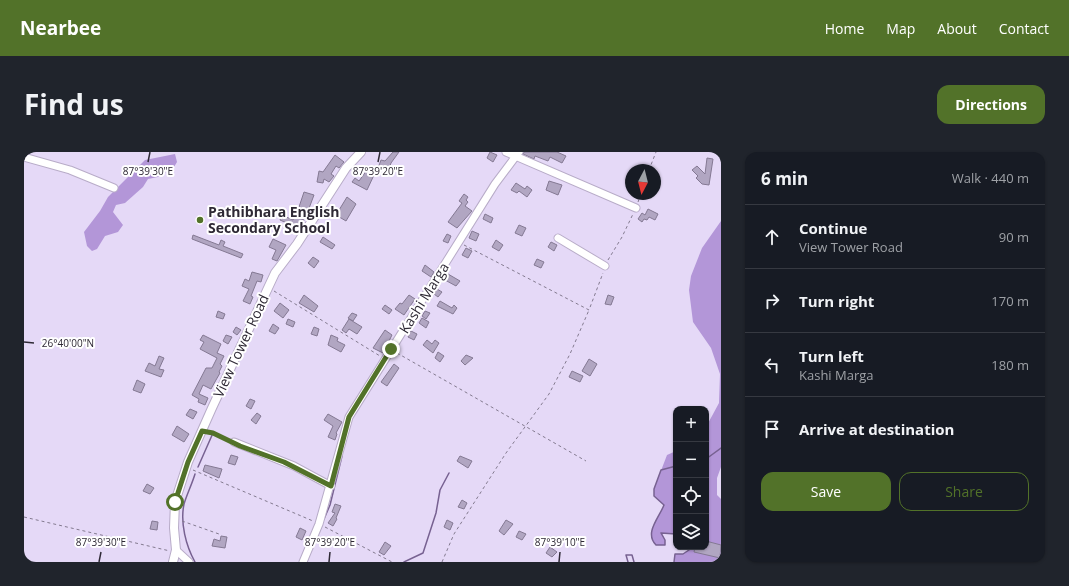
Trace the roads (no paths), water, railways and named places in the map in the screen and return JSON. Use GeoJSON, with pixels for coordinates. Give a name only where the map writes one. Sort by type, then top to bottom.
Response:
{"type":"FeatureCollection","features":[{"type":"Feature","properties":{"kind":"street","name":"View Tower Road"},"geometry":{"type":"LineString","coordinates":[[174,555],[175,502],[186,468],[268,288],[275,273],[297,244],[346,168],[361,152]]}},
{"type":"Feature","properties":{"kind":"street"},"geometry":{"type":"LineString","coordinates":[[506,152],[517,154],[636,208]]}},
{"type":"Feature","properties":{"kind":"street","name":"Kashi Marga"},"geometry":{"type":"LineString","coordinates":[[303,562],[319,524],[331,486],[349,417],[384,358],[494,184],[517,154]]}},
{"type":"Feature","properties":{"kind":"street"},"geometry":{"type":"LineString","coordinates":[[24,157],[70,170],[114,188]]}},
{"type":"Feature","properties":{"kind":"street"},"geometry":{"type":"LineString","coordinates":[[558,238],[605,266]]}},
{"type":"Feature","properties":{"kind":"street"},"geometry":{"type":"LineString","coordinates":[[234,442],[289,464],[331,486]]}},
{"type":"Feature","properties":{"kind":"street"},"geometry":{"type":"LineString","coordinates":[[174,555],[189,562]]}},
{"type":"Feature","properties":{"kind":"waterway"},"geometry":{"type":"LineString","coordinates":[[198,467],[213,433]]}},
{"type":"Feature","properties":{"kind":"waterway"},"geometry":{"type":"LineString","coordinates":[[709,457],[721,448]]}},
{"type":"Feature","properties":{"kind":"waterway"},"geometry":{"type":"LineString","coordinates":[[324,519],[330,505],[342,456]]}},
{"type":"Feature","properties":{"kind":"waterway"},"geometry":{"type":"LineString","coordinates":[[673,467],[661,470],[654,489],[654,496],[664,505],[654,525],[651,536],[656,545],[665,545],[665,540],[661,533],[673,534]]}},
{"type":"Feature","properties":{"kind":"waterway"},"geometry":{"type":"LineString","coordinates":[[404,562],[423,553],[436,513],[440,490],[449,473]]}},
{"type":"Feature","properties":{"kind":"waterway"},"geometry":{"type":"LineString","coordinates":[[195,474],[184,504],[183,511],[183,526],[189,549],[195,562]]}},
{"type":"Feature","properties":{"kind":"waterway"},"geometry":{"type":"LineString","coordinates":[[674,562],[675,554],[683,554],[689,550]]}},
{"type":"Feature","properties":{"kind":"waterway"},"geometry":{"type":"LineString","coordinates":[[628,562],[626,555],[632,555],[634,562]]}},
{"type":"Feature","properties":{"kind":"place","name":"Pathibhara English Secondary School"},"geometry":{"type":"Point","coordinates":[200,220]}}]}
